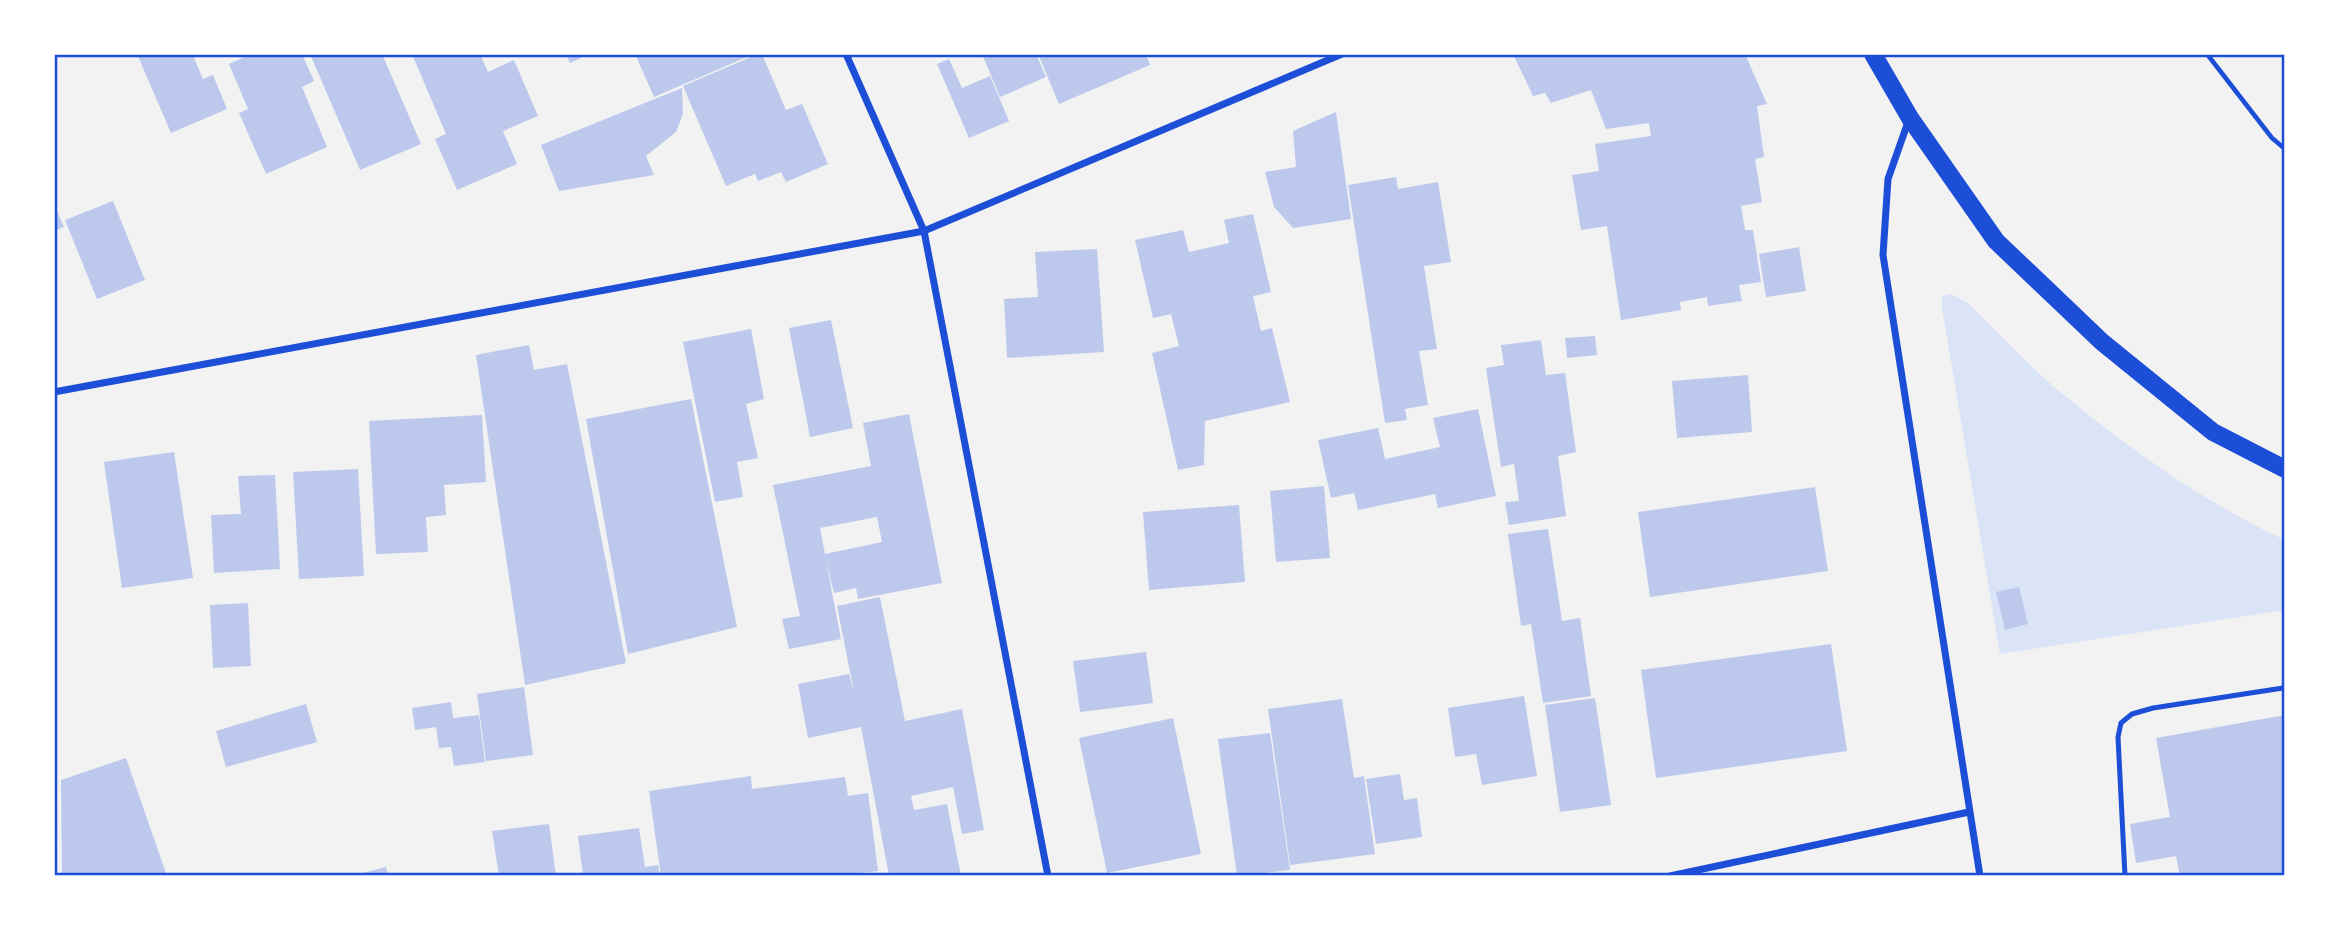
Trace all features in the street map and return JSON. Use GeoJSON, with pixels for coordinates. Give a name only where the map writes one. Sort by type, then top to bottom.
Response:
{"type":"FeatureCollection","features":[{"type":"Feature","properties":{"kind":"main road"},"geometry":{"type":"LineString","coordinates":[[1873,54],[1910,118],[1996,241],[2102,342],[2213,432],[2285,469]]}},
{"type":"Feature","properties":{"kind":"street"},"geometry":{"type":"LineString","coordinates":[[846,54],[924,231],[1048,876]]}},
{"type":"Feature","properties":{"kind":"street"},"geometry":{"type":"LineString","coordinates":[[54,392],[924,231],[1342,54]]}},
{"type":"Feature","properties":{"kind":"street"},"geometry":{"type":"LineString","coordinates":[[1910,118],[1888,179],[1883,255],[1980,876]]}},
{"type":"Feature","properties":{"kind":"street"},"geometry":{"type":"LineString","coordinates":[[1670,876],[1969,812]]}},
{"type":"Feature","properties":{"kind":"lane"},"geometry":{"type":"LineString","coordinates":[[2125,876],[2118,737],[2121,723],[2132,714],[2153,708],[2283,688]]}},
{"type":"Feature","properties":{"kind":"path"},"geometry":{"type":"LineString","coordinates":[[2207,54],[2272,138],[2285,149]]}},
{"type":"Feature","properties":{"kind":"shaded area"},"geometry":{"type":"Polygon","coordinates":[[[1951,294],[1968,303],[2052,385],[2117,436],[2198,493],[2285,540],[2285,610],[2000,654],[1942,308],[1942,296],[1951,294]]]}},
{"type":"Feature","properties":{"kind":"building"},"geometry":{"type":"Polygon","coordinates":[[[137,54],[203,54],[194,58],[203,79],[213,75],[227,109],[171,133],[137,54]]]}},
{"type":"Feature","properties":{"kind":"building"},"geometry":{"type":"Polygon","coordinates":[[[251,54],[302,54],[314,81],[302,87],[327,147],[266,174],[239,113],[248,109],[229,64],[251,54]]]}},
{"type":"Feature","properties":{"kind":"building"},"geometry":{"type":"Polygon","coordinates":[[[310,54],[346,54],[347,57],[354,54],[382,54],[421,144],[360,170],[310,54]]]}},
{"type":"Feature","properties":{"kind":"building"},"geometry":{"type":"Polygon","coordinates":[[[412,54],[480,54],[488,72],[514,60],[538,116],[503,131],[517,164],[457,190],[435,139],[446,134],[412,54]]]}},
{"type":"Feature","properties":{"kind":"building"},"geometry":{"type":"Polygon","coordinates":[[[566,54],[590,54],[570,63],[566,54]]]}},
{"type":"Feature","properties":{"kind":"building"},"geometry":{"type":"Polygon","coordinates":[[[635,54],[754,54],[654,97],[635,54]]]}},
{"type":"Feature","properties":{"kind":"building"},"geometry":{"type":"Polygon","coordinates":[[[762,54],[786,110],[802,104],[828,164],[786,182],[781,172],[758,181],[755,174],[726,186],[683,86],[762,54]]]}},
{"type":"Feature","properties":{"kind":"building"},"geometry":{"type":"Polygon","coordinates":[[[982,54],[1036,54],[1046,77],[1000,97],[982,54]]]}},
{"type":"Feature","properties":{"kind":"building"},"geometry":{"type":"Polygon","coordinates":[[[1038,54],[1146,54],[1150,65],[1059,104],[1038,54]]]}},
{"type":"Feature","properties":{"kind":"building"},"geometry":{"type":"Polygon","coordinates":[[[1513,54],[1745,54],[1767,104],[1757,106],[1764,157],[1755,159],[1762,202],[1741,206],[1745,230],[1753,230],[1761,282],[1739,285],[1742,301],[1708,306],[1707,297],[1680,302],[1681,310],[1621,320],[1607,226],[1581,230],[1572,175],[1599,171],[1595,144],[1651,136],[1649,123],[1606,129],[1591,90],[1551,103],[1545,93],[1533,96],[1513,54]]]}},
{"type":"Feature","properties":{"kind":"building"},"geometry":{"type":"Polygon","coordinates":[[[949,59],[962,88],[990,76],[1009,121],[969,138],[937,64],[949,59]]]}},
{"type":"Feature","properties":{"kind":"building"},"geometry":{"type":"Polygon","coordinates":[[[682,88],[683,114],[676,132],[646,156],[654,175],[559,191],[541,145],[682,88]]]}},
{"type":"Feature","properties":{"kind":"building"},"geometry":{"type":"Polygon","coordinates":[[[1336,112],[1351,219],[1293,228],[1274,207],[1265,172],[1296,167],[1293,131],[1336,112]]]}},
{"type":"Feature","properties":{"kind":"building"},"geometry":{"type":"Polygon","coordinates":[[[1396,177],[1398,189],[1438,182],[1451,262],[1424,266],[1437,349],[1419,351],[1428,405],[1405,409],[1407,420],[1385,423],[1348,185],[1396,177]]]}},
{"type":"Feature","properties":{"kind":"building"},"geometry":{"type":"Polygon","coordinates":[[[113,201],[145,280],[97,299],[65,220],[113,201]]]}},
{"type":"Feature","properties":{"kind":"building"},"geometry":{"type":"Polygon","coordinates":[[[54,204],[64,227],[54,231],[54,204]]]}},
{"type":"Feature","properties":{"kind":"building"},"geometry":{"type":"Polygon","coordinates":[[[1253,214],[1271,292],[1253,296],[1261,331],[1272,328],[1290,402],[1205,421],[1204,465],[1178,470],[1152,353],[1179,346],[1171,314],[1153,318],[1135,240],[1183,230],[1189,252],[1229,243],[1224,220],[1253,214]]]}},
{"type":"Feature","properties":{"kind":"building"},"geometry":{"type":"Polygon","coordinates":[[[1799,247],[1806,291],[1766,297],[1759,254],[1799,247]]]}},
{"type":"Feature","properties":{"kind":"building"},"geometry":{"type":"Polygon","coordinates":[[[1097,249],[1104,352],[1007,358],[1004,299],[1038,297],[1035,252],[1097,249]]]}},
{"type":"Feature","properties":{"kind":"building"},"geometry":{"type":"Polygon","coordinates":[[[831,320],[853,428],[810,437],[789,328],[831,320]]]}},
{"type":"Feature","properties":{"kind":"building"},"geometry":{"type":"Polygon","coordinates":[[[751,329],[764,399],[746,404],[758,458],[737,462],[743,497],[715,502],[683,342],[751,329]]]}},
{"type":"Feature","properties":{"kind":"building"},"geometry":{"type":"Polygon","coordinates":[[[1595,336],[1597,355],[1567,358],[1565,338],[1595,336]]]}},
{"type":"Feature","properties":{"kind":"building"},"geometry":{"type":"Polygon","coordinates":[[[1541,340],[1546,375],[1565,373],[1576,452],[1558,456],[1566,516],[1509,525],[1505,502],[1519,501],[1514,464],[1501,467],[1486,368],[1504,365],[1501,345],[1541,340]]]}},
{"type":"Feature","properties":{"kind":"building"},"geometry":{"type":"Polygon","coordinates":[[[529,345],[534,370],[567,364],[626,663],[525,685],[476,355],[529,345]]]}},
{"type":"Feature","properties":{"kind":"building"},"geometry":{"type":"Polygon","coordinates":[[[1748,375],[1752,432],[1677,438],[1672,381],[1748,375]]]}},
{"type":"Feature","properties":{"kind":"building"},"geometry":{"type":"Polygon","coordinates":[[[691,399],[737,627],[628,654],[586,419],[691,399]]]}},
{"type":"Feature","properties":{"kind":"building"},"geometry":{"type":"Polygon","coordinates":[[[1478,409],[1496,496],[1438,508],[1435,494],[1358,510],[1354,493],[1331,498],[1318,440],[1378,428],[1385,459],[1440,447],[1433,418],[1478,409]]]}},
{"type":"Feature","properties":{"kind":"building"},"geometry":{"type":"Polygon","coordinates":[[[909,414],[942,583],[858,599],[856,588],[834,593],[826,561],[841,639],[789,649],[782,619],[800,616],[773,485],[871,466],[863,423],[909,414]],[[877,517],[820,528],[825,554],[882,542],[877,517]]]}},
{"type":"Feature","properties":{"kind":"building"},"geometry":{"type":"Polygon","coordinates":[[[482,415],[486,482],[444,485],[446,515],[426,517],[428,552],[376,554],[369,421],[482,415]]]}},
{"type":"Feature","properties":{"kind":"building"},"geometry":{"type":"Polygon","coordinates":[[[174,452],[193,578],[122,588],[104,462],[174,452]]]}},
{"type":"Feature","properties":{"kind":"building"},"geometry":{"type":"Polygon","coordinates":[[[358,469],[364,576],[299,579],[293,472],[358,469]]]}},
{"type":"Feature","properties":{"kind":"building"},"geometry":{"type":"Polygon","coordinates":[[[275,475],[280,569],[214,573],[211,515],[241,514],[238,476],[275,475]]]}},
{"type":"Feature","properties":{"kind":"building"},"geometry":{"type":"Polygon","coordinates":[[[1324,486],[1330,558],[1276,562],[1270,491],[1324,486]]]}},
{"type":"Feature","properties":{"kind":"building"},"geometry":{"type":"Polygon","coordinates":[[[1815,487],[1828,571],[1650,597],[1638,512],[1815,487]]]}},
{"type":"Feature","properties":{"kind":"building"},"geometry":{"type":"Polygon","coordinates":[[[1239,505],[1245,582],[1149,590],[1143,512],[1239,505]]]}},
{"type":"Feature","properties":{"kind":"building"},"geometry":{"type":"Polygon","coordinates":[[[1548,529],[1562,621],[1580,618],[1591,696],[1543,703],[1531,624],[1521,626],[1508,534],[1548,529]]]}},
{"type":"Feature","properties":{"kind":"building"},"geometry":{"type":"Polygon","coordinates":[[[2019,587],[2028,624],[2005,630],[1996,592],[2019,587]]]}},
{"type":"Feature","properties":{"kind":"building"},"geometry":{"type":"Polygon","coordinates":[[[880,597],[905,721],[962,709],[984,830],[962,834],[953,787],[911,796],[914,810],[947,804],[961,876],[889,876],[861,727],[808,738],[798,684],[849,674],[854,692],[837,606],[880,597]]]}},
{"type":"Feature","properties":{"kind":"building"},"geometry":{"type":"Polygon","coordinates":[[[248,603],[251,666],[213,668],[210,605],[248,603]]]}},
{"type":"Feature","properties":{"kind":"building"},"geometry":{"type":"Polygon","coordinates":[[[1831,644],[1847,751],[1656,778],[1641,670],[1831,644]]]}},
{"type":"Feature","properties":{"kind":"building"},"geometry":{"type":"Polygon","coordinates":[[[1146,652],[1153,703],[1080,712],[1073,661],[1146,652]]]}},
{"type":"Feature","properties":{"kind":"building"},"geometry":{"type":"Polygon","coordinates":[[[524,687],[533,755],[486,761],[477,694],[524,687]]]}},
{"type":"Feature","properties":{"kind":"building"},"geometry":{"type":"Polygon","coordinates":[[[1524,696],[1537,776],[1482,785],[1476,754],[1455,757],[1448,708],[1524,696]]]}},
{"type":"Feature","properties":{"kind":"building"},"geometry":{"type":"Polygon","coordinates":[[[1595,698],[1611,805],[1560,812],[1545,705],[1595,698]]]}},
{"type":"Feature","properties":{"kind":"building"},"geometry":{"type":"Polygon","coordinates":[[[1342,699],[1354,778],[1364,776],[1375,854],[1290,865],[1268,709],[1342,699]]]}},
{"type":"Feature","properties":{"kind":"building"},"geometry":{"type":"Polygon","coordinates":[[[451,702],[453,718],[479,715],[485,762],[454,766],[451,747],[439,748],[436,727],[415,730],[412,708],[451,702]]]}},
{"type":"Feature","properties":{"kind":"building"},"geometry":{"type":"Polygon","coordinates":[[[306,704],[317,742],[226,767],[216,731],[306,704]]]}},
{"type":"Feature","properties":{"kind":"building"},"geometry":{"type":"Polygon","coordinates":[[[2285,715],[2285,876],[2180,876],[2176,856],[2136,863],[2130,824],[2170,817],[2156,738],[2285,715]]]}},
{"type":"Feature","properties":{"kind":"building"},"geometry":{"type":"Polygon","coordinates":[[[1173,718],[1201,854],[1107,873],[1079,738],[1173,718]]]}},
{"type":"Feature","properties":{"kind":"building"},"geometry":{"type":"Polygon","coordinates":[[[1270,733],[1290,870],[1237,876],[1218,739],[1270,733]]]}},
{"type":"Feature","properties":{"kind":"building"},"geometry":{"type":"Polygon","coordinates":[[[126,758],[167,876],[62,876],[61,780],[126,758]]]}},
{"type":"Feature","properties":{"kind":"building"},"geometry":{"type":"Polygon","coordinates":[[[1400,774],[1404,800],[1417,798],[1422,837],[1376,844],[1366,779],[1400,774]]]}},
{"type":"Feature","properties":{"kind":"building"},"geometry":{"type":"Polygon","coordinates":[[[751,776],[752,789],[845,777],[848,796],[868,793],[878,871],[859,873],[859,876],[661,876],[649,791],[751,776]]]}},
{"type":"Feature","properties":{"kind":"building"},"geometry":{"type":"Polygon","coordinates":[[[549,824],[556,876],[499,876],[492,831],[549,824]]]}},
{"type":"Feature","properties":{"kind":"building"},"geometry":{"type":"Polygon","coordinates":[[[639,828],[645,867],[658,865],[660,876],[583,876],[578,836],[639,828]]]}},
{"type":"Feature","properties":{"kind":"building"},"geometry":{"type":"Polygon","coordinates":[[[386,867],[388,876],[355,876],[355,875],[386,867]]]}}]}
